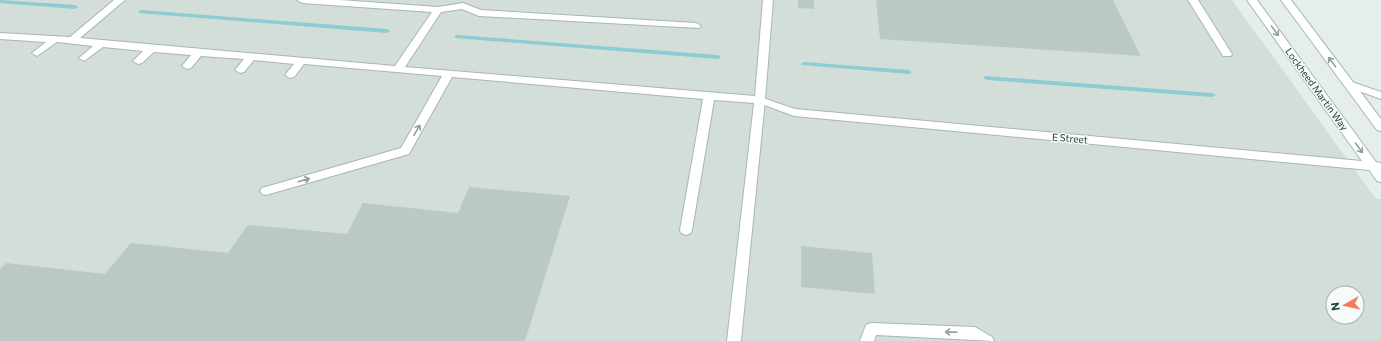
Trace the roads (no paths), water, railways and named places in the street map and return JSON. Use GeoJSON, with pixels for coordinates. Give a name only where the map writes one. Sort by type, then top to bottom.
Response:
{"type":"FeatureCollection","features":[{"type":"Feature","properties":{"kind":"street"},"geometry":{"type":"LineString","coordinates":[[72,40],[120,0]]}},
{"type":"Feature","properties":{"kind":"street"},"geometry":{"type":"LineString","coordinates":[[302,0],[438,10],[463,6],[479,13],[696,26]]}},
{"type":"Feature","properties":{"kind":"street"},"geometry":{"type":"LineString","coordinates":[[734,341],[760,100],[768,0]]}},
{"type":"Feature","properties":{"kind":"street"},"geometry":{"type":"LineString","coordinates":[[1193,0],[1227,54]]}},
{"type":"Feature","properties":{"kind":"street","name":"Lockheed Martin Way"},"geometry":{"type":"LineString","coordinates":[[1252,0],[1377,167],[1381,178]]}},
{"type":"Feature","properties":{"kind":"street"},"geometry":{"type":"LineString","coordinates":[[1286,0],[1381,127]]}},
{"type":"Feature","properties":{"kind":"street"},"geometry":{"type":"LineString","coordinates":[[397,70],[438,10]]}},
{"type":"Feature","properties":{"kind":"street","name":"E Street"},"geometry":{"type":"LineString","coordinates":[[1,37],[72,40],[101,44],[252,56],[397,70],[760,100],[794,112],[1377,167]]}},
{"type":"Feature","properties":{"kind":"street"},"geometry":{"type":"LineString","coordinates":[[37,53],[55,39]]}},
{"type":"Feature","properties":{"kind":"street"},"geometry":{"type":"LineString","coordinates":[[84,58],[101,44]]}},
{"type":"Feature","properties":{"kind":"street"},"geometry":{"type":"LineString","coordinates":[[138,61],[152,48]]}},
{"type":"Feature","properties":{"kind":"street"},"geometry":{"type":"LineString","coordinates":[[187,66],[199,52]]}},
{"type":"Feature","properties":{"kind":"street"},"geometry":{"type":"LineString","coordinates":[[240,70],[252,56]]}},
{"type":"Feature","properties":{"kind":"street"},"geometry":{"type":"LineString","coordinates":[[290,75],[301,61]]}},
{"type":"Feature","properties":{"kind":"street"},"geometry":{"type":"LineString","coordinates":[[353,76],[360,66]]}},
{"type":"Feature","properties":{"kind":"street"},"geometry":{"type":"LineString","coordinates":[[266,191],[405,151],[449,74]]}},
{"type":"Feature","properties":{"kind":"street"},"geometry":{"type":"LineString","coordinates":[[1349,84],[1381,96]]}},
{"type":"Feature","properties":{"kind":"street"},"geometry":{"type":"LineString","coordinates":[[686,230],[709,96]]}},
{"type":"Feature","properties":{"kind":"street"},"geometry":{"type":"LineString","coordinates":[[868,341],[871,329],[975,333],[987,341]]}},
{"type":"Feature","properties":{"kind":"waterway"},"geometry":{"type":"LineString","coordinates":[[0,1],[75,7]]}},
{"type":"Feature","properties":{"kind":"waterway"},"geometry":{"type":"LineString","coordinates":[[141,12],[387,31]]}},
{"type":"Feature","properties":{"kind":"waterway"},"geometry":{"type":"LineString","coordinates":[[457,37],[718,57]]}},
{"type":"Feature","properties":{"kind":"waterway"},"geometry":{"type":"LineString","coordinates":[[804,64],[909,72]]}},
{"type":"Feature","properties":{"kind":"waterway"},"geometry":{"type":"LineString","coordinates":[[987,78],[1212,95]]}}]}
